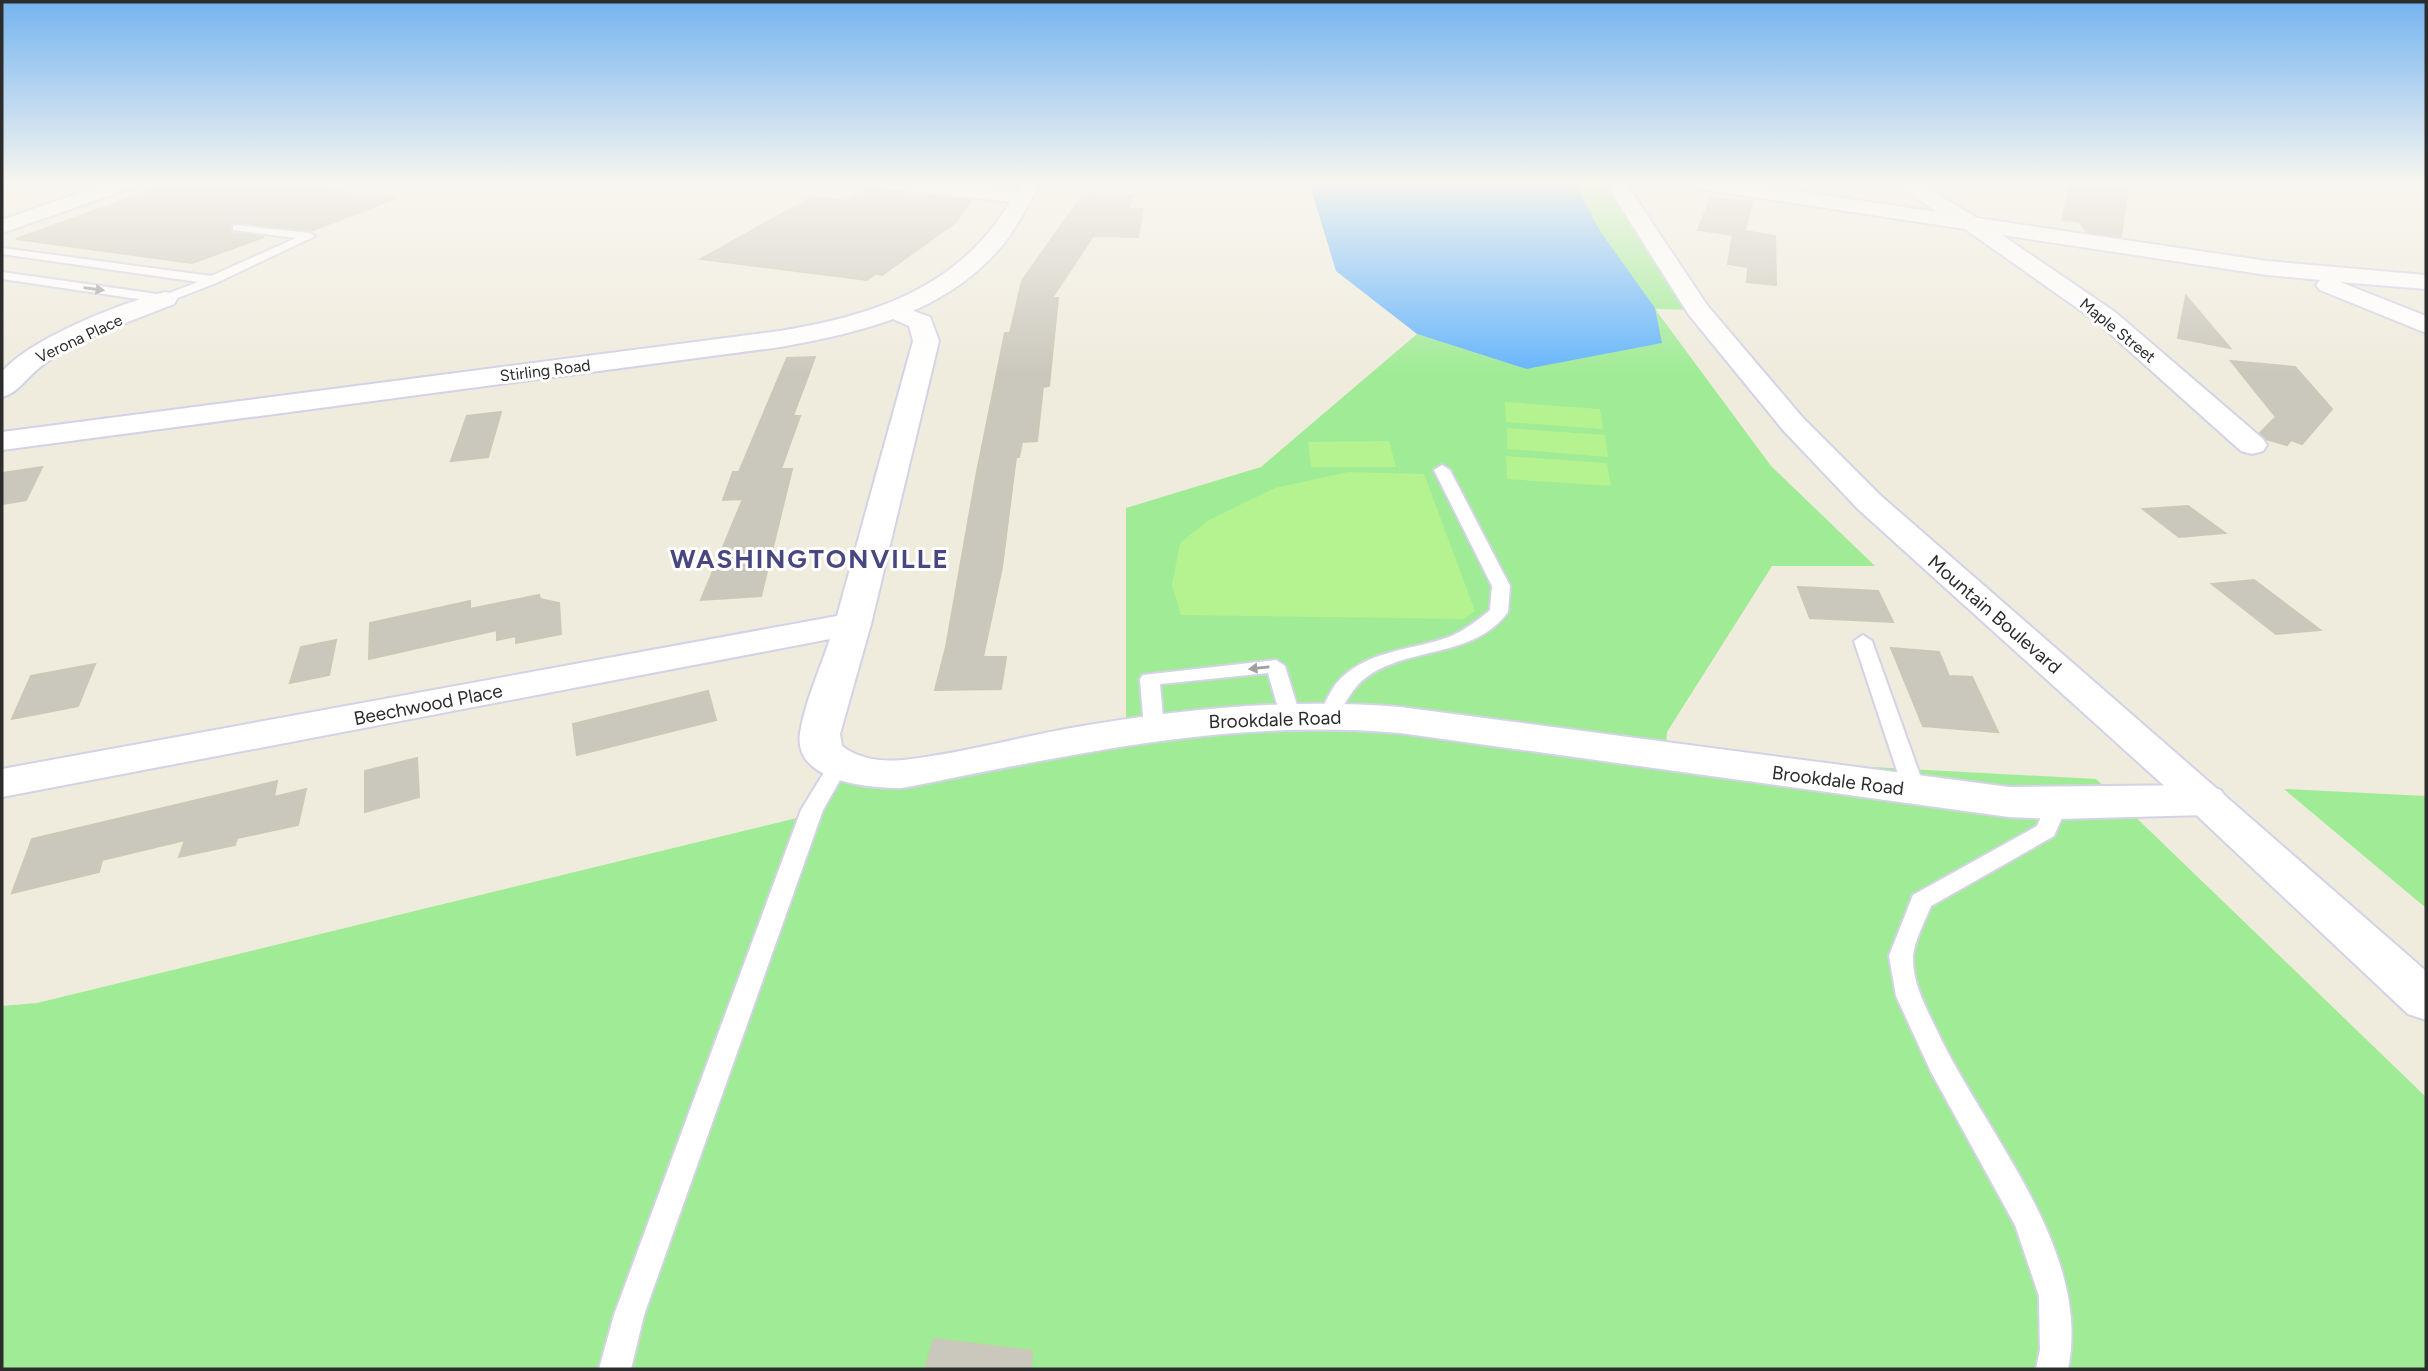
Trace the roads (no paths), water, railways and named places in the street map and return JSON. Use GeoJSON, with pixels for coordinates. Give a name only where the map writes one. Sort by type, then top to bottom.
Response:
{"type":"FeatureCollection","features":[{"type":"Feature","properties":{"kind":"street","name":"Stirling Road"},"geometry":{"type":"LineString","coordinates":[[2,441],[780,340],[847,327],[921,300],[964,272],[989,246]]}},
{"type":"Feature","properties":{"kind":"street","name":"Mountain Boulevard"},"geometry":{"type":"LineString","coordinates":[[1656,246],[1698,310],[1812,443],[1869,502],[2206,800],[2426,1000]]}},
{"type":"Feature","properties":{"kind":"street","name":"Maple Street"},"geometry":{"type":"LineString","coordinates":[[2003,246],[2106,317],[2252,445]]}},
{"type":"Feature","properties":{"kind":"street"},"geometry":{"type":"LineString","coordinates":[[2119,246],[2293,271],[2426,282]]}},
{"type":"Feature","properties":{"kind":"street"},"geometry":{"type":"LineString","coordinates":[[2293,271],[2426,325]]}},
{"type":"Feature","properties":{"kind":"street","name":"Verona Place"},"geometry":{"type":"LineString","coordinates":[[2,389],[10,376],[35,357],[68,340],[166,299]]}},
{"type":"Feature","properties":{"kind":"street"},"geometry":{"type":"LineString","coordinates":[[838,766],[822,752],[820,734],[853,624],[926,341],[921,322],[895,311]]}},
{"type":"Feature","properties":{"kind":"street","name":"Beechwood Place"},"geometry":{"type":"LineString","coordinates":[[2,783],[853,624]]}},
{"type":"Feature","properties":{"kind":"street","name":"Brookdale Road"},"geometry":{"type":"LineString","coordinates":[[838,766],[863,774],[902,774],[1154,728],[1234,718],[1309,715],[1400,720],[2009,802],[2057,804],[2206,800]]}},
{"type":"Feature","properties":{"kind":"lane"},"geometry":{"type":"LineString","coordinates":[[2,276],[166,299],[287,246]]}},
{"type":"Feature","properties":{"kind":"lane"},"geometry":{"type":"LineString","coordinates":[[2,251],[212,280]]}},
{"type":"Feature","properties":{"kind":"lane"},"geometry":{"type":"LineString","coordinates":[[1309,715],[1336,695],[1358,671],[1381,660],[1478,633],[1499,612],[1501,586],[1442,470]]}},
{"type":"Feature","properties":{"kind":"lane"},"geometry":{"type":"LineString","coordinates":[[1863,641],[1914,789]]}},
{"type":"Feature","properties":{"kind":"lane"},"geometry":{"type":"LineString","coordinates":[[615,1369],[629,1315],[813,810],[838,766]]}},
{"type":"Feature","properties":{"kind":"lane"},"geometry":{"type":"LineString","coordinates":[[2052,1369],[2056,1350],[2054,1296],[2028,1220],[1939,1061],[1908,996],[1901,956],[1921,901],[2046,831],[2057,804]]}},
{"type":"Feature","properties":{"kind":"water"},"geometry":{"type":"Polygon","coordinates":[[[1328,246],[1611,246],[1655,308],[1662,343],[1526,369],[1417,334],[1336,271],[1328,246]]]}},
{"type":"Feature","properties":{"kind":"district","name":"WASHINGTONVILLE"},"geometry":{"type":"Point","coordinates":[810,559]}}]}
